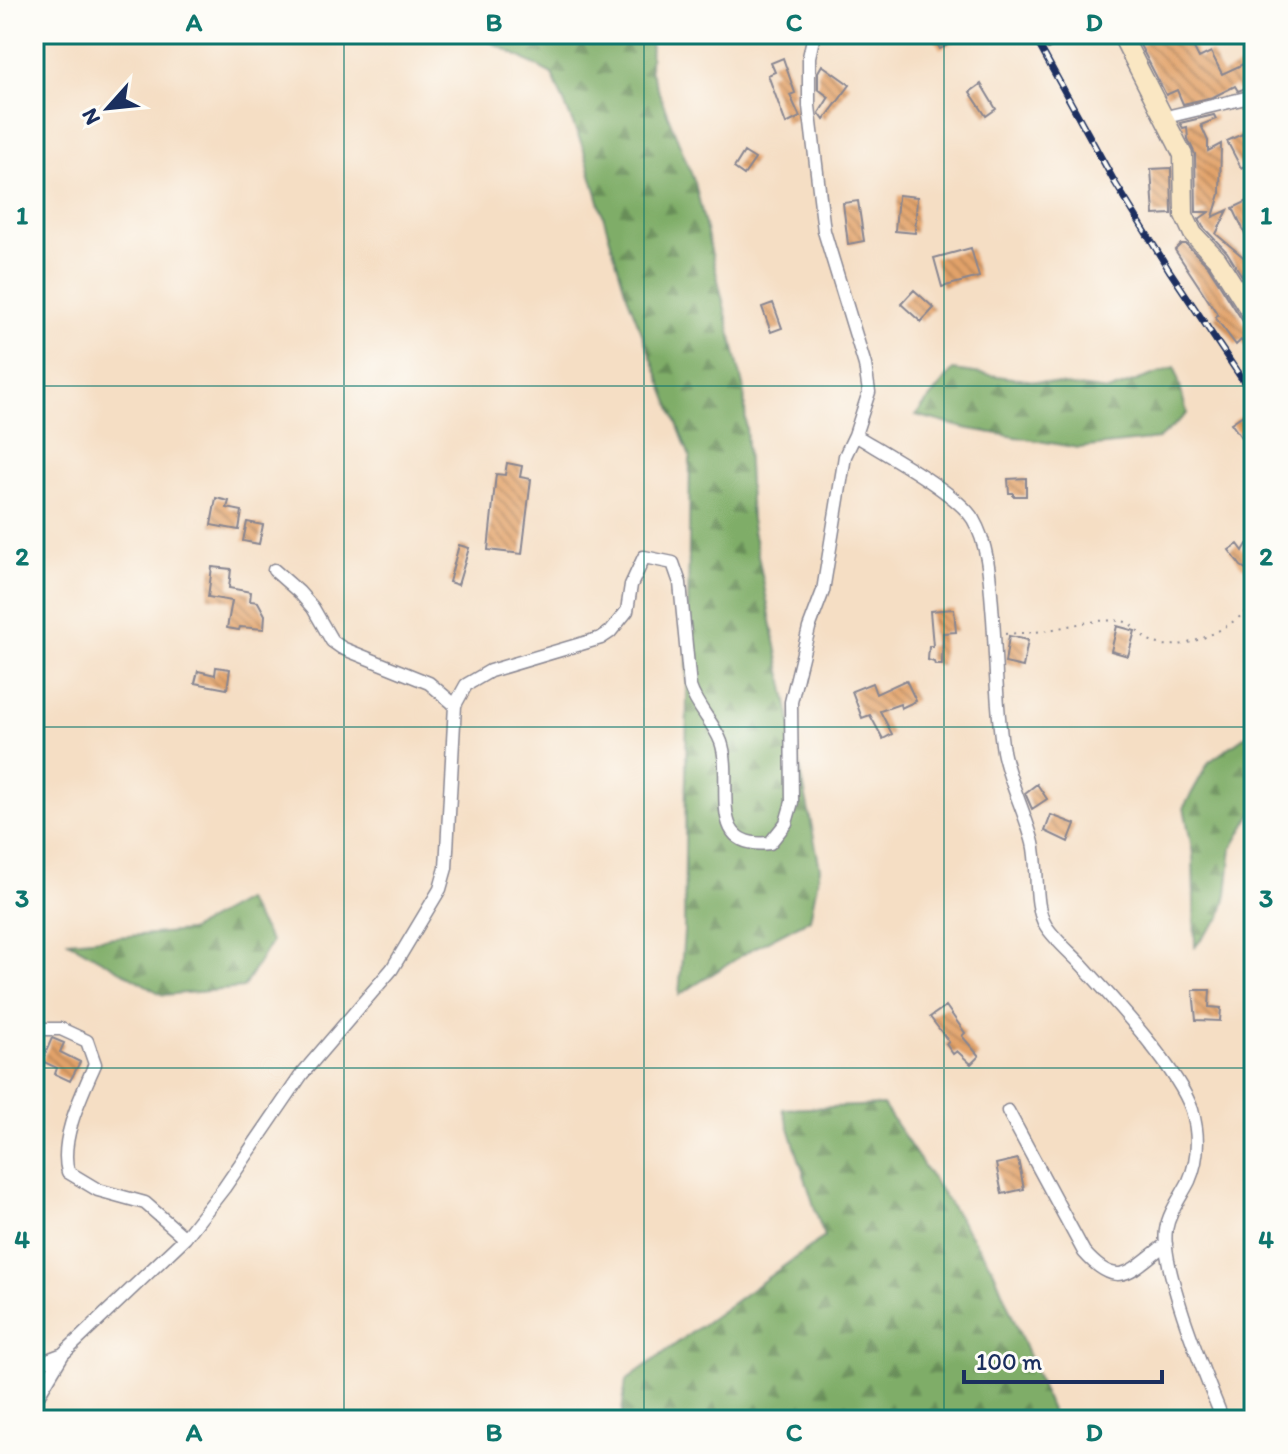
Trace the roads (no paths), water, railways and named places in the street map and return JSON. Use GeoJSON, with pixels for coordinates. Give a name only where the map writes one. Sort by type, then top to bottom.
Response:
{"type":"FeatureCollection","features":[{"type":"Feature","properties":{"kind":"main road"},"geometry":{"type":"LineString","coordinates":[[1121,34],[1183,155],[1184,215],[1193,234],[1217,259],[1254,317]]}},
{"type":"Feature","properties":{"kind":"street"},"geometry":{"type":"LineString","coordinates":[[34,1402],[63,1354],[185,1238],[302,1074],[392,969],[440,889],[446,868],[455,705],[466,685],[490,671],[601,638],[627,611],[631,585],[644,557],[673,563],[680,583],[690,687],[696,703],[720,740],[724,756],[726,820],[731,833],[746,842],[770,843],[786,823],[792,802],[791,702],[809,628],[823,591],[845,456],[869,392],[865,365],[824,231],[809,106],[809,57],[814,34]]}},
{"type":"Feature","properties":{"kind":"street"},"geometry":{"type":"LineString","coordinates":[[1166,117],[1254,96]]}},
{"type":"Feature","properties":{"kind":"street"},"geometry":{"type":"LineString","coordinates":[[855,435],[956,499],[972,517],[984,544],[1004,754],[1037,861],[1039,911],[1046,926],[1098,982],[1167,1067],[1191,1107],[1197,1133],[1197,1156],[1166,1228],[1166,1244],[1172,1276],[1223,1420]]}},
{"type":"Feature","properties":{"kind":"street"},"geometry":{"type":"LineString","coordinates":[[274,570],[313,608],[332,641],[342,648],[429,683],[455,705]]}},
{"type":"Feature","properties":{"kind":"street"},"geometry":{"type":"LineString","coordinates":[[34,1029],[61,1029],[87,1041],[95,1064],[79,1100],[64,1157],[68,1172],[98,1190],[145,1203],[185,1238]]}},
{"type":"Feature","properties":{"kind":"street"},"geometry":{"type":"LineString","coordinates":[[1008,1111],[1084,1252],[1100,1270],[1117,1275],[1130,1271],[1166,1244]]}},
{"type":"Feature","properties":{"kind":"street"},"geometry":{"type":"LineString","coordinates":[[34,1365],[63,1354]]}},
{"type":"Feature","properties":{"kind":"railway"},"geometry":{"type":"LineString","coordinates":[[1033,34],[1114,181],[1254,397]]}}]}
